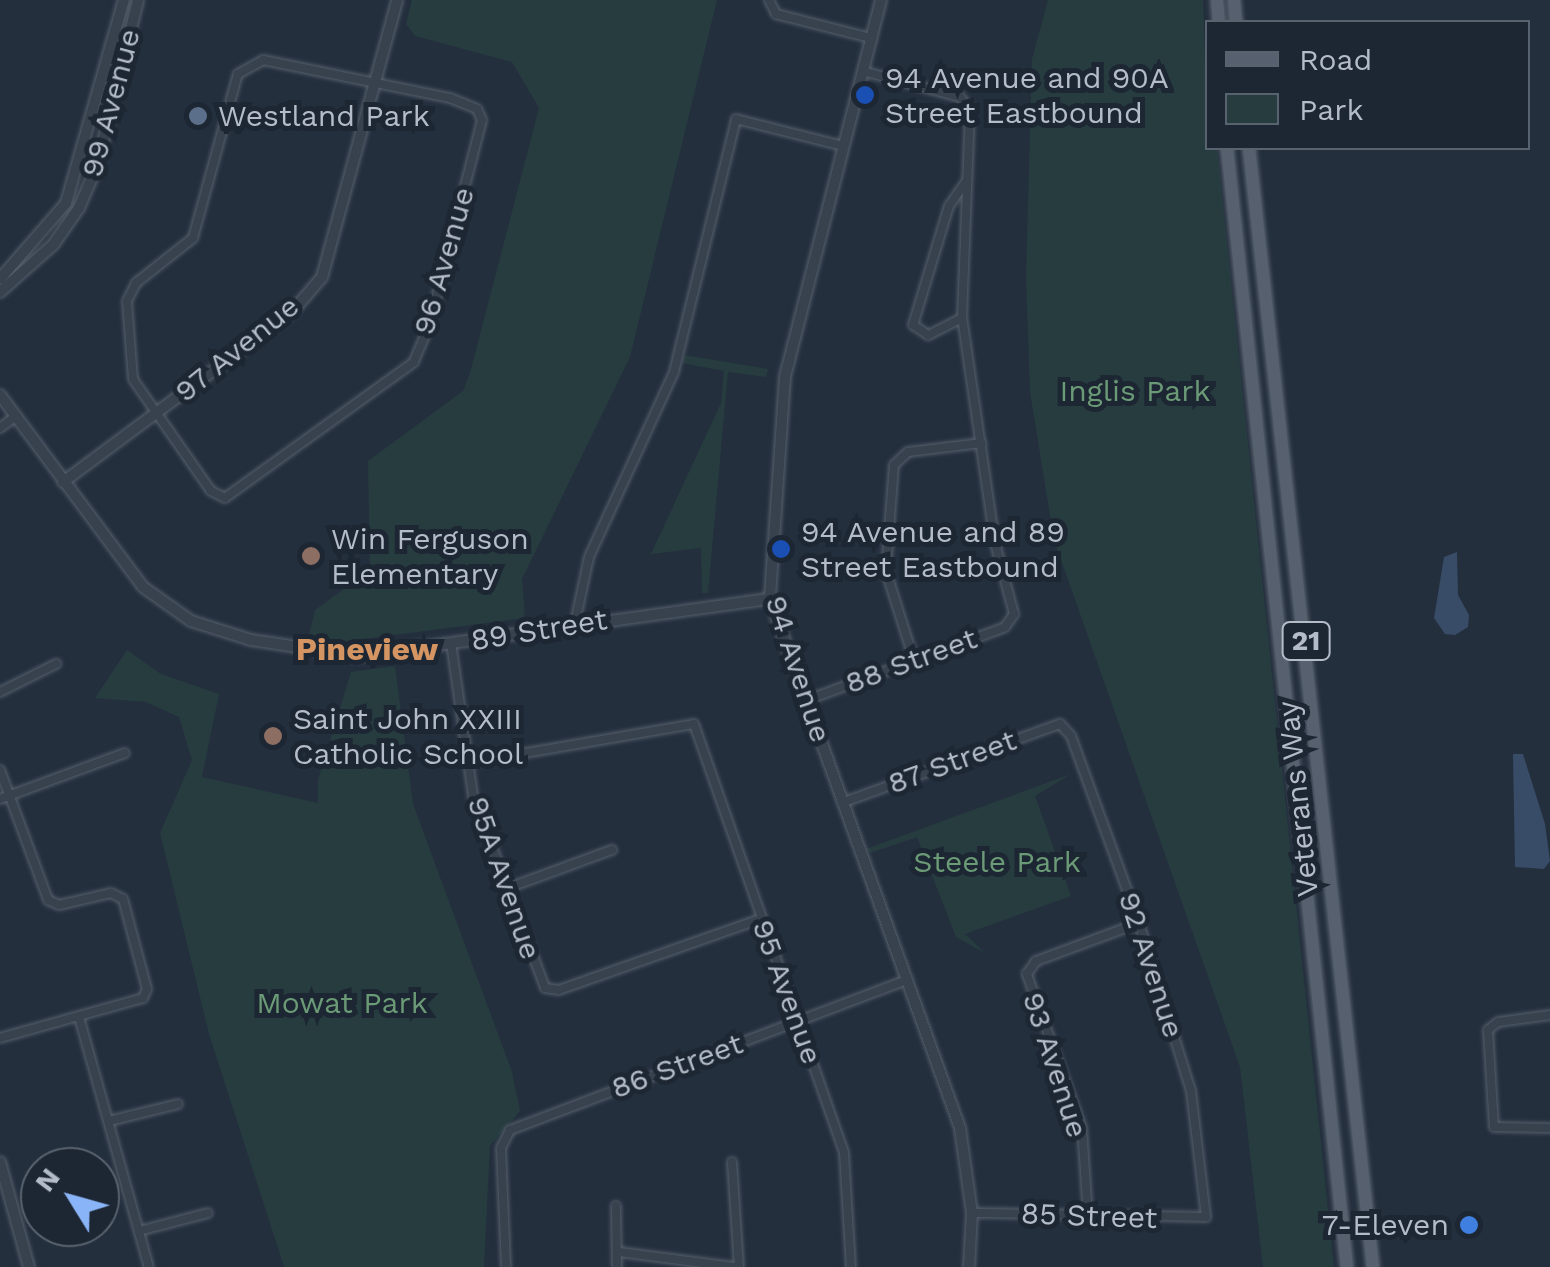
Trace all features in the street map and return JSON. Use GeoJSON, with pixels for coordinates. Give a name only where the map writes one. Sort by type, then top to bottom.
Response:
{"type":"FeatureCollection","features":[{"type":"Feature","properties":{"kind":"main road","name":"Veterans Way"},"geometry":{"type":"LineString","coordinates":[[1227,150],[1348,1263]]}},
{"type":"Feature","properties":{"kind":"main road","name":"Veterans Way"},"geometry":{"type":"LineString","coordinates":[[1250,150],[1373,1267]]}},
{"type":"Feature","properties":{"kind":"street","name":"99 Avenue"},"geometry":{"type":"LineString","coordinates":[[0,278],[66,202],[124,0]]}},
{"type":"Feature","properties":{"kind":"street","name":"99 Avenue"},"geometry":{"type":"LineString","coordinates":[[0,292],[53,246],[80,208],[97,166],[138,0]]}},
{"type":"Feature","properties":{"kind":"street","name":"97 Avenue"},"geometry":{"type":"LineString","coordinates":[[63,482],[292,311],[322,277],[397,0]]}},
{"type":"Feature","properties":{"kind":"street","name":"94 Avenue"},"geometry":{"type":"LineString","coordinates":[[881,0],[784,376],[770,599],[960,1128],[972,1214],[969,1267]]}},
{"type":"Feature","properties":{"kind":"street"},"geometry":{"type":"LineString","coordinates":[[770,5],[871,38]]}},
{"type":"Feature","properties":{"kind":"street"},"geometry":{"type":"LineString","coordinates":[[154,414],[130,368],[130,292],[193,238],[243,66],[263,60],[375,84]]}},
{"type":"Feature","properties":{"kind":"street"},"geometry":{"type":"LineString","coordinates":[[862,71],[967,102],[962,318],[981,443],[898,458],[886,572],[914,660]]}},
{"type":"Feature","properties":{"kind":"street","name":"96 Avenue"},"geometry":{"type":"LineString","coordinates":[[154,414],[210,491],[225,498],[244,490],[414,362],[429,326],[482,120],[477,109],[375,84]]}},
{"type":"Feature","properties":{"kind":"street"},"geometry":{"type":"LineString","coordinates":[[575,622],[588,557],[674,372],[735,121],[843,146]]}},
{"type":"Feature","properties":{"kind":"street"},"geometry":{"type":"LineString","coordinates":[[962,318],[928,334],[912,324],[949,206],[966,182]]}},
{"type":"Feature","properties":{"kind":"street","name":"89 Street"},"geometry":{"type":"LineString","coordinates":[[0,395],[136,580],[191,621],[319,655],[450,643],[575,622],[770,599]]}},
{"type":"Feature","properties":{"kind":"street"},"geometry":{"type":"LineString","coordinates":[[0,428],[16,416]]}},
{"type":"Feature","properties":{"kind":"street","name":"88 Street"},"geometry":{"type":"LineString","coordinates":[[807,700],[1013,619],[981,443]]}},
{"type":"Feature","properties":{"kind":"street","name":"95A Avenue"},"geometry":{"type":"LineString","coordinates":[[450,643],[473,796],[548,990],[761,919]]}},
{"type":"Feature","properties":{"kind":"street"},"geometry":{"type":"LineString","coordinates":[[0,692],[56,664]]}},
{"type":"Feature","properties":{"kind":"street","name":"95 Avenue"},"geometry":{"type":"LineString","coordinates":[[468,762],[694,724],[844,1152],[852,1267]]}},
{"type":"Feature","properties":{"kind":"street","name":"87 Street"},"geometry":{"type":"LineString","coordinates":[[844,802],[1060,724]]}},
{"type":"Feature","properties":{"kind":"street","name":"92 Avenue"},"geometry":{"type":"LineString","coordinates":[[1060,724],[1071,736],[1139,923],[1191,1092],[1206,1216]]}},
{"type":"Feature","properties":{"kind":"street"},"geometry":{"type":"LineString","coordinates":[[4,798],[125,753]]}},
{"type":"Feature","properties":{"kind":"street"},"geometry":{"type":"LineString","coordinates":[[0,770],[4,798],[48,900],[59,905],[111,893],[123,899],[146,989],[143,998],[0,1038]]}},
{"type":"Feature","properties":{"kind":"street"},"geometry":{"type":"LineString","coordinates":[[508,888],[612,850]]}},
{"type":"Feature","properties":{"kind":"street","name":"93 Avenue"},"geometry":{"type":"LineString","coordinates":[[1088,1216],[1082,1128],[1027,974],[1036,961],[1139,923]]}},
{"type":"Feature","properties":{"kind":"street","name":"86 Street"},"geometry":{"type":"LineString","coordinates":[[506,1267],[505,1134],[908,980]]}},
{"type":"Feature","properties":{"kind":"street"},"geometry":{"type":"LineString","coordinates":[[1550,1015],[1498,1022],[1488,1030],[1494,1126],[1550,1128]]}},
{"type":"Feature","properties":{"kind":"street"},"geometry":{"type":"LineString","coordinates":[[78,1017],[149,1267]]}},
{"type":"Feature","properties":{"kind":"street"},"geometry":{"type":"LineString","coordinates":[[109,1121],[178,1104]]}},
{"type":"Feature","properties":{"kind":"street"},"geometry":{"type":"LineString","coordinates":[[0,1162],[25,1266]]}},
{"type":"Feature","properties":{"kind":"street"},"geometry":{"type":"LineString","coordinates":[[619,1252],[737,1267],[732,1162]]}},
{"type":"Feature","properties":{"kind":"street"},"geometry":{"type":"LineString","coordinates":[[616,1206],[618,1267]]}},
{"type":"Feature","properties":{"kind":"street"},"geometry":{"type":"LineString","coordinates":[[139,1232],[208,1213]]}},
{"type":"Feature","properties":{"kind":"street","name":"85 Street"},"geometry":{"type":"LineString","coordinates":[[972,1214],[1206,1216]]}},
{"type":"Feature","properties":{"kind":"green space"},"geometry":{"type":"Polygon","coordinates":[[[412,0],[717,0],[630,357],[522,579],[525,618],[332,643],[308,639],[315,610],[370,570],[368,461],[463,391],[539,108],[512,62],[415,36],[406,24],[412,0]]]}},
{"type":"Feature","properties":{"kind":"green space","name":"Inglis Park"},"geometry":{"type":"Polygon","coordinates":[[[1048,0],[1203,0],[1205,150],[1217,150],[1334,1267],[1263,1267],[1240,1067],[1054,540],[1030,392],[1026,276],[1032,59],[1048,0]]]}},
{"type":"Feature","properties":{"kind":"green space"},"geometry":{"type":"Polygon","coordinates":[[[684,355],[768,369],[766,377],[728,372],[708,593],[702,593],[701,548],[651,554],[721,403],[724,371],[682,363],[684,355]]]}},
{"type":"Feature","properties":{"kind":"green space","name":"Mowat Park"},"geometry":{"type":"Polygon","coordinates":[[[127,650],[161,674],[219,694],[202,777],[318,803],[318,780],[351,672],[395,666],[413,804],[512,1072],[520,1111],[490,1146],[484,1267],[284,1267],[209,1034],[160,833],[192,760],[179,717],[146,702],[95,698],[127,650]]]}},
{"type":"Feature","properties":{"kind":"green space","name":"Steele Park"},"geometry":{"type":"Polygon","coordinates":[[[1071,774],[1035,796],[1071,896],[965,934],[985,953],[956,937],[917,837],[870,853],[866,849],[1071,774]]]}},
{"type":"Feature","properties":{"kind":"water"},"geometry":{"type":"Polygon","coordinates":[[[1457,552],[1458,595],[1469,615],[1468,627],[1455,635],[1445,634],[1434,618],[1444,557],[1457,552]]]}},
{"type":"Feature","properties":{"kind":"water"},"geometry":{"type":"Polygon","coordinates":[[[1513,754],[1523,754],[1545,824],[1550,861],[1544,869],[1515,867],[1513,754]]]}},
{"type":"Feature","properties":{"kind":"place","name":"94 Avenue and 90A Street Eastbound"},"geometry":{"type":"Point","coordinates":[865,95]}},
{"type":"Feature","properties":{"kind":"place","name":"Westland Park"},"geometry":{"type":"Point","coordinates":[198,116]}},
{"type":"Feature","properties":{"kind":"place","name":"94 Avenue and 89 Street Eastbound"},"geometry":{"type":"Point","coordinates":[781,549]}},
{"type":"Feature","properties":{"kind":"place","name":"Win Ferguson Elementary"},"geometry":{"type":"Point","coordinates":[311,556]}},
{"type":"Feature","properties":{"kind":"place","name":"Saint John XXIII Catholic School"},"geometry":{"type":"Point","coordinates":[273,736]}},
{"type":"Feature","properties":{"kind":"place","name":"7-Eleven"},"geometry":{"type":"Point","coordinates":[1469,1225]}},
{"type":"Feature","properties":{"kind":"district","name":"Pineview"},"geometry":{"type":"Point","coordinates":[367,649]}}]}
